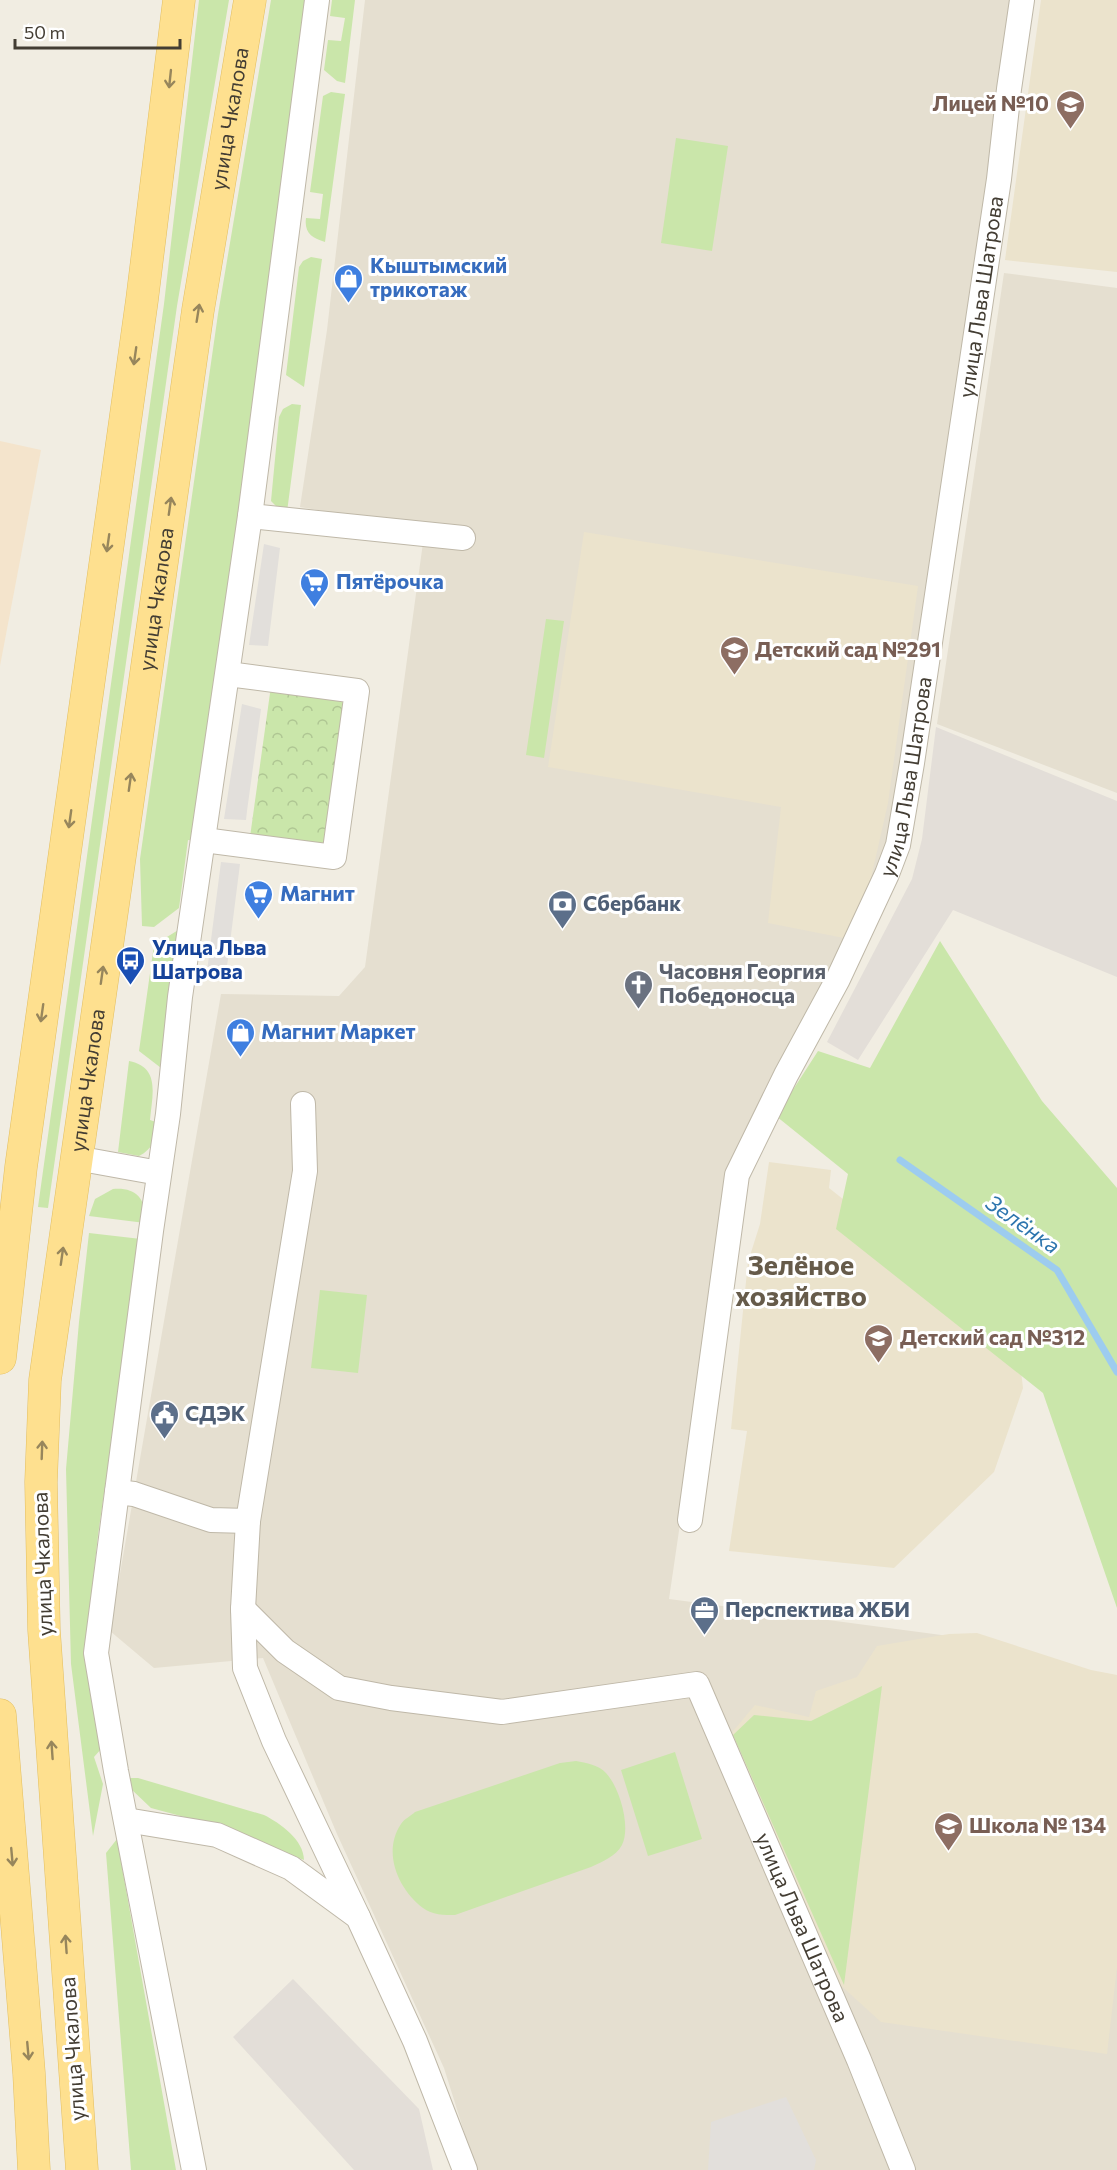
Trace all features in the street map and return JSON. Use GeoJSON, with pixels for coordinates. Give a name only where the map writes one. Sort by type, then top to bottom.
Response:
{"type":"FeatureCollection","features":[{"type":"Feature","properties":{"kind":"main road"},"geometry":{"type":"LineString","coordinates":[[0,1358],[10,1166],[142,300],[179,0]]}},
{"type":"Feature","properties":{"kind":"main road","name":"улица Чкалова"},"geometry":{"type":"LineString","coordinates":[[82,2170],[44,1630],[41,1482],[45,1380],[198,310],[250,0]]}},
{"type":"Feature","properties":{"kind":"main road"},"geometry":{"type":"LineString","coordinates":[[0,1715],[29,2073],[34,2170]]}},
{"type":"Feature","properties":{"kind":"street"},"geometry":{"type":"LineString","coordinates":[[194,2170],[96,1653],[180,997],[250,516],[317,0]]}},
{"type":"Feature","properties":{"kind":"street","name":"улица Льва Шатрова"},"geometry":{"type":"LineString","coordinates":[[690,1520],[736,1175],[838,979],[887,874],[898,845],[999,179],[1022,0]]}},
{"type":"Feature","properties":{"kind":"street"},"geometry":{"type":"LineString","coordinates":[[250,516],[463,538]]}},
{"type":"Feature","properties":{"kind":"street"},"geometry":{"type":"LineString","coordinates":[[204,840],[334,857],[357,691],[228,674]]}},
{"type":"Feature","properties":{"kind":"street"},"geometry":{"type":"LineString","coordinates":[[303,1104],[306,1171],[248,1521],[243,1609],[245,1668],[274,1741],[416,2041],[465,2170]]}},
{"type":"Feature","properties":{"kind":"street"},"geometry":{"type":"LineString","coordinates":[[76,1158],[159,1173]]}},
{"type":"Feature","properties":{"kind":"street"},"geometry":{"type":"LineString","coordinates":[[117,1492],[134,1494],[211,1520],[248,1521]]}},
{"type":"Feature","properties":{"kind":"street","name":"улица Льва Шатрова"},"geometry":{"type":"LineString","coordinates":[[243,1609],[285,1651],[339,1688],[391,1698],[502,1712],[697,1684],[859,2060],[904,2167],[903,2170]]}},
{"type":"Feature","properties":{"kind":"street"},"geometry":{"type":"LineString","coordinates":[[126,1820],[217,1835],[291,1868],[358,1917]]}},
{"type":"Feature","properties":{"kind":"shaded area"},"geometry":{"type":"Polygon","coordinates":[[[365,0],[1014,0],[887,861],[732,1169],[669,1599],[964,1638],[1117,1755],[1117,2170],[476,2170],[444,2068],[337,1834],[263,1658],[154,1668],[110,1631],[221,994],[339,996],[365,967],[425,528],[300,507],[327,330],[365,0]]]}},
{"type":"Feature","properties":{"kind":"shaded area","name":"Лицей №10"},"geometry":{"type":"Polygon","coordinates":[[[1041,0],[1117,0],[1117,272],[1005,260],[1041,0]]]}},
{"type":"Feature","properties":{"kind":"shaded area"},"geometry":{"type":"Polygon","coordinates":[[[1004,273],[1117,288],[1117,793],[937,724],[1004,273]]]}},
{"type":"Feature","properties":{"kind":"shaded area"},"geometry":{"type":"Polygon","coordinates":[[[0,441],[41,450],[0,666],[0,441]]]}},
{"type":"Feature","properties":{"kind":"shaded area","name":"Детский сад №291"},"geometry":{"type":"Polygon","coordinates":[[[584,532],[918,586],[888,803],[871,878],[844,938],[768,923],[781,807],[548,767],[584,532]]]}},
{"type":"Feature","properties":{"kind":"shaded area"},"geometry":{"type":"Polygon","coordinates":[[[264,544],[280,548],[268,646],[249,645],[264,544]]]}},
{"type":"Feature","properties":{"kind":"shaded area"},"geometry":{"type":"Polygon","coordinates":[[[242,704],[261,709],[246,820],[224,819],[242,704]]]}},
{"type":"Feature","properties":{"kind":"shaded area"},"geometry":{"type":"Polygon","coordinates":[[[936,727],[1117,801],[1117,977],[953,910],[858,1060],[827,1042],[912,879],[922,839],[936,727]]]}},
{"type":"Feature","properties":{"kind":"shaded area"},"geometry":{"type":"Polygon","coordinates":[[[221,862],[240,864],[225,982],[206,979],[221,862]]]}},
{"type":"Feature","properties":{"kind":"shaded area","name":"Детский сад №312"},"geometry":{"type":"Polygon","coordinates":[[[769,1162],[831,1170],[829,1188],[1017,1337],[1023,1388],[994,1472],[894,1568],[729,1551],[747,1431],[731,1429],[748,1262],[760,1224],[769,1162]]]}},
{"type":"Feature","properties":{"kind":"shaded area","name":"Школа № 134"},"geometry":{"type":"Polygon","coordinates":[[[977,1633],[1091,1670],[1117,1675],[1117,1967],[1107,2054],[881,2022],[836,1981],[729,1736],[755,1705],[809,1717],[816,1691],[857,1677],[877,1646],[949,1634],[977,1633]]]}},
{"type":"Feature","properties":{"kind":"shaded area"},"geometry":{"type":"Polygon","coordinates":[[[293,1979],[419,2109],[433,2170],[354,2170],[233,2037],[293,1979]]]}},
{"type":"Feature","properties":{"kind":"shaded area"},"geometry":{"type":"Polygon","coordinates":[[[786,2097],[816,2160],[814,2170],[708,2170],[711,2122],[786,2097]]]}},
{"type":"Feature","properties":{"kind":"green space"},"geometry":{"type":"Polygon","coordinates":[[[199,0],[229,0],[177,306],[48,1208],[38,1207],[164,304],[199,0]]]}},
{"type":"Feature","properties":{"kind":"green space"},"geometry":{"type":"Polygon","coordinates":[[[271,0],[310,0],[198,841],[188,840],[179,908],[154,927],[142,926],[140,859],[218,314],[271,0]]]}},
{"type":"Feature","properties":{"kind":"green space"},"geometry":{"type":"Polygon","coordinates":[[[332,0],[355,0],[345,83],[337,81],[324,70],[328,40],[341,41],[345,18],[330,16],[332,0]]]}},
{"type":"Feature","properties":{"kind":"green space"},"geometry":{"type":"Polygon","coordinates":[[[331,92],[345,94],[325,242],[310,234],[306,228],[306,218],[320,219],[323,194],[310,192],[323,96],[331,92]]]}},
{"type":"Feature","properties":{"kind":"green space"},"geometry":{"type":"Polygon","coordinates":[[[676,138],[728,146],[712,251],[661,243],[676,138]]]}},
{"type":"Feature","properties":{"kind":"green space"},"geometry":{"type":"Polygon","coordinates":[[[311,257],[322,259],[304,387],[286,375],[299,267],[303,261],[311,257]]]}},
{"type":"Feature","properties":{"kind":"green space"},"geometry":{"type":"Polygon","coordinates":[[[292,404],[301,405],[287,512],[280,510],[271,501],[279,417],[283,409],[292,404]]]}},
{"type":"Feature","properties":{"kind":"green space"},"geometry":{"type":"Polygon","coordinates":[[[546,619],[564,621],[544,758],[526,755],[546,619]]]}},
{"type":"Feature","properties":{"kind":"green space"},"geometry":{"type":"Polygon","coordinates":[[[271,686],[350,697],[329,848],[250,837],[271,686]]]}},
{"type":"Feature","properties":{"kind":"green space"},"geometry":{"type":"Polygon","coordinates":[[[188,924],[165,1071],[139,1051],[154,945],[188,924]]]}},
{"type":"Feature","properties":{"kind":"green space"},"geometry":{"type":"Polygon","coordinates":[[[940,941],[1042,1101],[1117,1188],[1117,1608],[1043,1393],[836,1229],[848,1174],[776,1116],[818,1051],[870,1068],[940,941]]]}},
{"type":"Feature","properties":{"kind":"green space"},"geometry":{"type":"Polygon","coordinates":[[[129,1061],[146,1069],[150,1076],[153,1092],[150,1120],[159,1123],[154,1142],[139,1156],[118,1152],[129,1061]]]}},
{"type":"Feature","properties":{"kind":"green space"},"geometry":{"type":"Polygon","coordinates":[[[113,1189],[128,1190],[139,1197],[144,1208],[145,1223],[89,1216],[95,1199],[113,1189]]]}},
{"type":"Feature","properties":{"kind":"green space"},"geometry":{"type":"Polygon","coordinates":[[[89,1233],[141,1239],[98,1535],[88,1626],[102,1748],[94,1757],[103,1784],[93,1836],[71,1664],[66,1469],[89,1233]]]}},
{"type":"Feature","properties":{"kind":"green space"},"geometry":{"type":"Polygon","coordinates":[[[320,1290],[367,1295],[358,1373],[311,1368],[320,1290]]]}},
{"type":"Feature","properties":{"kind":"green space"},"geometry":{"type":"Polygon","coordinates":[[[882,1686],[844,1985],[733,1735],[754,1715],[811,1721],[882,1686]]]}},
{"type":"Feature","properties":{"kind":"green space"},"geometry":{"type":"Polygon","coordinates":[[[675,1752],[702,1839],[648,1856],[621,1770],[675,1752]]]}},
{"type":"Feature","properties":{"kind":"green space"},"geometry":{"type":"Polygon","coordinates":[[[576,1761],[603,1770],[620,1798],[625,1818],[624,1837],[622,1845],[612,1855],[591,1867],[455,1915],[430,1912],[406,1891],[396,1869],[393,1846],[395,1835],[401,1824],[415,1812],[560,1763],[576,1761]]]}},
{"type":"Feature","properties":{"kind":"green space"},"geometry":{"type":"Polygon","coordinates":[[[130,1778],[138,1778],[264,1815],[284,1827],[296,1839],[304,1860],[203,1822],[151,1808],[130,1788],[128,1781],[130,1778]]]}},
{"type":"Feature","properties":{"kind":"green space"},"geometry":{"type":"Polygon","coordinates":[[[117,1839],[176,2170],[131,2170],[106,1853],[117,1839]]]}},
{"type":"Feature","properties":{"kind":"waterway","name":"Зелёнка"},"geometry":{"type":"LineString","coordinates":[[900,1160],[1057,1270],[1117,1372]]}},
{"type":"Feature","properties":{"kind":"place","name":"Лицей №10"},"geometry":{"type":"Point","coordinates":[1070,130]}},
{"type":"Feature","properties":{"kind":"place","name":"Кыштымский трикотаж"},"geometry":{"type":"Point","coordinates":[349,304]}},
{"type":"Feature","properties":{"kind":"place","name":"Пятёрочка"},"geometry":{"type":"Point","coordinates":[315,608]}},
{"type":"Feature","properties":{"kind":"place","name":"Детский сад №291"},"geometry":{"type":"Point","coordinates":[734,676]}},
{"type":"Feature","properties":{"kind":"place","name":"Магнит"},"geometry":{"type":"Point","coordinates":[259,920]}},
{"type":"Feature","properties":{"kind":"place","name":"Сбербанк"},"geometry":{"type":"Point","coordinates":[562,930]}},
{"type":"Feature","properties":{"kind":"place","name":"Улица Льва Шатрова"},"geometry":{"type":"Point","coordinates":[131,986]}},
{"type":"Feature","properties":{"kind":"place","name":"Часовня Георгия Победоносца"},"geometry":{"type":"Point","coordinates":[638,1010]}},
{"type":"Feature","properties":{"kind":"place","name":"Магнит Маркет"},"geometry":{"type":"Point","coordinates":[240,1058]}},
{"type":"Feature","properties":{"kind":"place","name":"Детский сад №312"},"geometry":{"type":"Point","coordinates":[879,1364]}},
{"type":"Feature","properties":{"kind":"place","name":"СДЭК"},"geometry":{"type":"Point","coordinates":[164,1440]}},
{"type":"Feature","properties":{"kind":"place","name":"Перспектива ЖБИ"},"geometry":{"type":"Point","coordinates":[704,1636]}},
{"type":"Feature","properties":{"kind":"place","name":"Школа № 134"},"geometry":{"type":"Point","coordinates":[948,1852]}},
{"type":"Feature","properties":{"kind":"district","name":"Зелёное хозяйство"},"geometry":{"type":"Point","coordinates":[801,1282]}}]}
